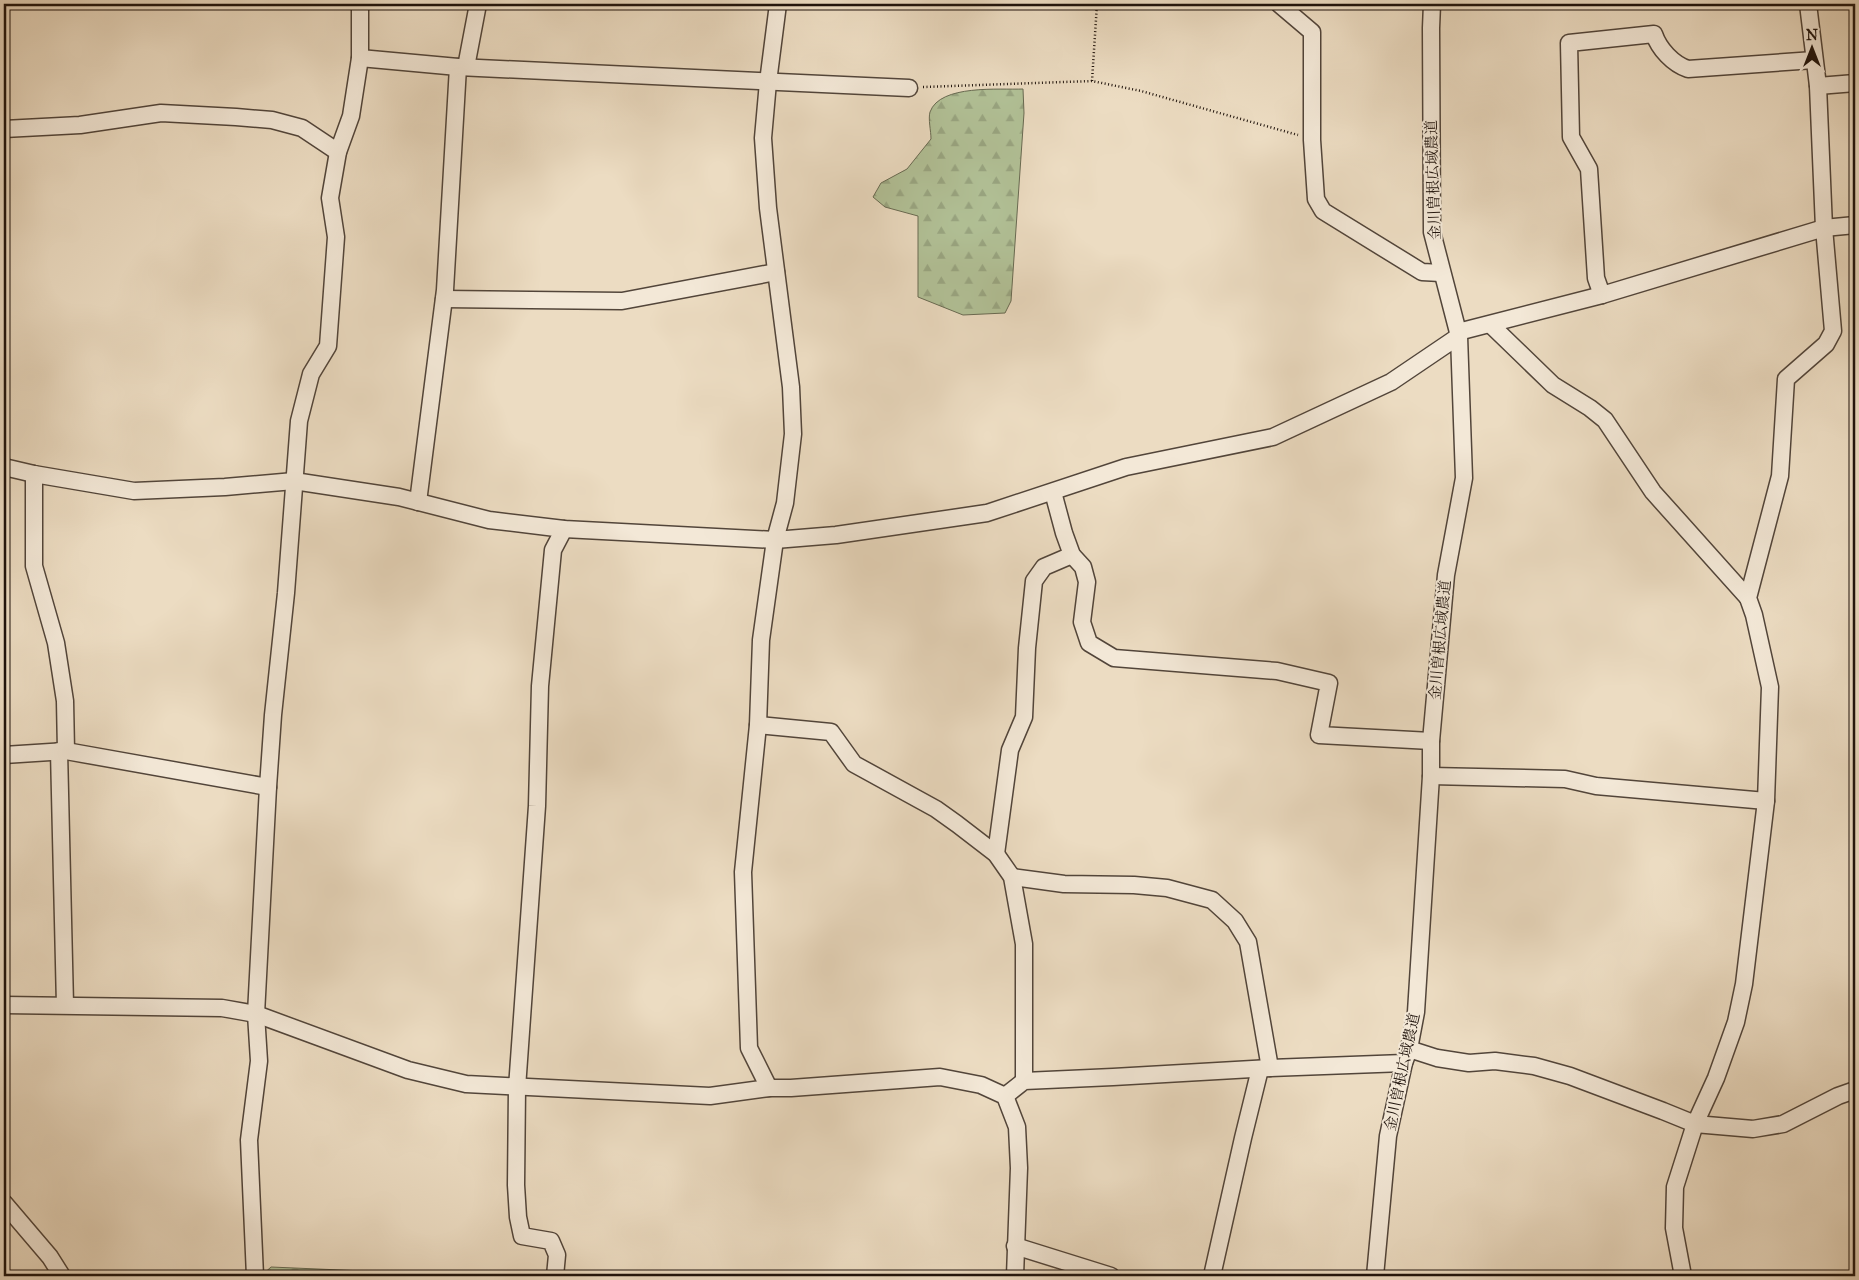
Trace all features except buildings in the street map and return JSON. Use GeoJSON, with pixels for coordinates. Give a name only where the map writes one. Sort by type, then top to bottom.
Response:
{"type":"FeatureCollection","features":[{"type":"Feature","properties":{"kind":"street"},"geometry":{"type":"LineString","coordinates":[[255,1276],[249,1140],[258,1061],[256,1014],[268,787],[287,584],[298,422],[311,374],[328,346],[336,237],[330,198],[338,152],[351,116],[360,58],[360,4]]}},
{"type":"Feature","properties":{"kind":"street"},"geometry":{"type":"LineString","coordinates":[[418,502],[444,299],[462,67],[478,4]]}},
{"type":"Feature","properties":{"kind":"street"},"geometry":{"type":"LineString","coordinates":[[769,1088],[749,1048],[744,882],[758,725],[761,640],[775,540],[785,503],[793,434],[791,386],[768,208],[763,138],[778,4]]}},
{"type":"Feature","properties":{"kind":"street"},"geometry":{"type":"LineString","coordinates":[[1279,4],[1312,32],[1312,140],[1316,199],[1323,211],[1422,272],[1441,273]]}},
{"type":"Feature","properties":{"kind":"street","name":"金川曽根広域農道"},"geometry":{"type":"LineString","coordinates":[[1375,1276],[1388,1136],[1416,1012],[1431,776],[1431,741],[1446,575],[1464,478],[1459,334],[1441,273],[1432,232],[1432,4]]}},
{"type":"Feature","properties":{"kind":"street"},"geometry":{"type":"LineString","coordinates":[[1748,598],[1780,476],[1786,379],[1826,344],[1833,331],[1824,228],[1818,86],[1808,4]]}},
{"type":"Feature","properties":{"kind":"street"},"geometry":{"type":"LineString","coordinates":[[1602,295],[1596,278],[1590,169],[1572,137],[1568,43],[1654,34],[1657,44],[1678,66],[1688,69],[1814,60]]}},
{"type":"Feature","properties":{"kind":"street"},"geometry":{"type":"LineString","coordinates":[[360,58],[462,67],[909,88]]}},
{"type":"Feature","properties":{"kind":"street"},"geometry":{"type":"LineString","coordinates":[[1818,86],[1855,83]]}},
{"type":"Feature","properties":{"kind":"street"},"geometry":{"type":"LineString","coordinates":[[4,129],[80,125],[161,113],[272,120],[302,128],[338,152]]}},
{"type":"Feature","properties":{"kind":"street"},"geometry":{"type":"LineString","coordinates":[[4,467],[134,491],[225,487],[294,481],[399,497],[489,520],[564,529],[775,540],[836,536],[987,513],[1126,467],[1273,437],[1391,382],[1459,334],[1602,295],[1824,228],[1855,225]]}},
{"type":"Feature","properties":{"kind":"street"},"geometry":{"type":"LineString","coordinates":[[444,299],[622,300],[776,272]]}},
{"type":"Feature","properties":{"kind":"street"},"geometry":{"type":"LineString","coordinates":[[1491,325],[1553,385],[1590,408],[1605,420],[1653,492],[1748,598],[1754,615],[1770,687],[1766,801],[1744,984],[1736,1022],[1716,1078],[1695,1124],[1675,1187],[1674,1228],[1683,1276]]}},
{"type":"Feature","properties":{"kind":"street"},"geometry":{"type":"LineString","coordinates":[[34,474],[34,566],[56,643],[66,701],[63,751],[65,1005]]}},
{"type":"Feature","properties":{"kind":"street"},"geometry":{"type":"LineString","coordinates":[[1053,492],[1072,555],[1083,566],[1087,582],[1082,622],[1089,643],[1114,658],[1277,670],[1328,683],[1319,735],[1431,741]]}},
{"type":"Feature","properties":{"kind":"street"},"geometry":{"type":"LineString","coordinates":[[555,1276],[557,1255],[551,1241],[522,1236],[518,1217],[516,1185],[517,1088],[537,806],[540,686],[553,550],[564,529]]}},
{"type":"Feature","properties":{"kind":"street"},"geometry":{"type":"LineString","coordinates":[[996,854],[1010,750],[1024,717],[1027,648],[1034,581],[1044,566],[1072,555]]}},
{"type":"Feature","properties":{"kind":"street"},"geometry":{"type":"LineString","coordinates":[[758,725],[831,732],[854,764],[936,809],[996,854],[1012,877],[1024,944],[1024,1081]]}},
{"type":"Feature","properties":{"kind":"street"},"geometry":{"type":"LineString","coordinates":[[4,755],[63,751],[268,787]]}},
{"type":"Feature","properties":{"kind":"street"},"geometry":{"type":"LineString","coordinates":[[1431,776],[1565,779],[1596,786],[1766,801]]}},
{"type":"Feature","properties":{"kind":"street"},"geometry":{"type":"LineString","coordinates":[[1012,877],[1064,884],[1134,885],[1167,888],[1212,900],[1235,921],[1248,942],[1265,1068],[1243,1138],[1212,1276]]}},
{"type":"Feature","properties":{"kind":"street"},"geometry":{"type":"LineString","coordinates":[[4,1005],[222,1008],[256,1014],[408,1070],[466,1084],[710,1096],[769,1088],[940,1077],[981,1086],[1005,1096],[1017,1127],[1019,1168],[1015,1276]]}},
{"type":"Feature","properties":{"kind":"street"},"geometry":{"type":"LineString","coordinates":[[1005,1096],[1024,1081],[1114,1078],[1406,1056],[1469,1063],[1495,1060],[1534,1066],[1579,1080],[1695,1124],[1753,1129],[1783,1124],[1838,1096],[1855,1090]]}},
{"type":"Feature","properties":{"kind":"street"},"geometry":{"type":"LineString","coordinates":[[4,1203],[50,1258],[62,1276]]}},
{"type":"Feature","properties":{"kind":"street"},"geometry":{"type":"LineString","coordinates":[[1015,1246],[1110,1276]]}},
{"type":"Feature","properties":{"kind":"path"},"geometry":{"type":"LineString","coordinates":[[1092,81],[1097,4]]}},
{"type":"Feature","properties":{"kind":"path"},"geometry":{"type":"LineString","coordinates":[[909,88],[1092,81],[1141,91],[1312,140]]}},
{"type":"Feature","properties":{"kind":"green space"},"geometry":{"type":"Polygon","coordinates":[[[1023,89],[1024,113],[1011,301],[1005,313],[963,315],[918,297],[918,216],[885,207],[873,197],[881,183],[907,169],[931,139],[929,115],[936,103],[946,97],[972,90],[1023,89]]]}},
{"type":"Feature","properties":{"kind":"green space"},"geometry":{"type":"Polygon","coordinates":[[[271,1267],[364,1271],[377,1276],[261,1276],[271,1267]]]}}]}
